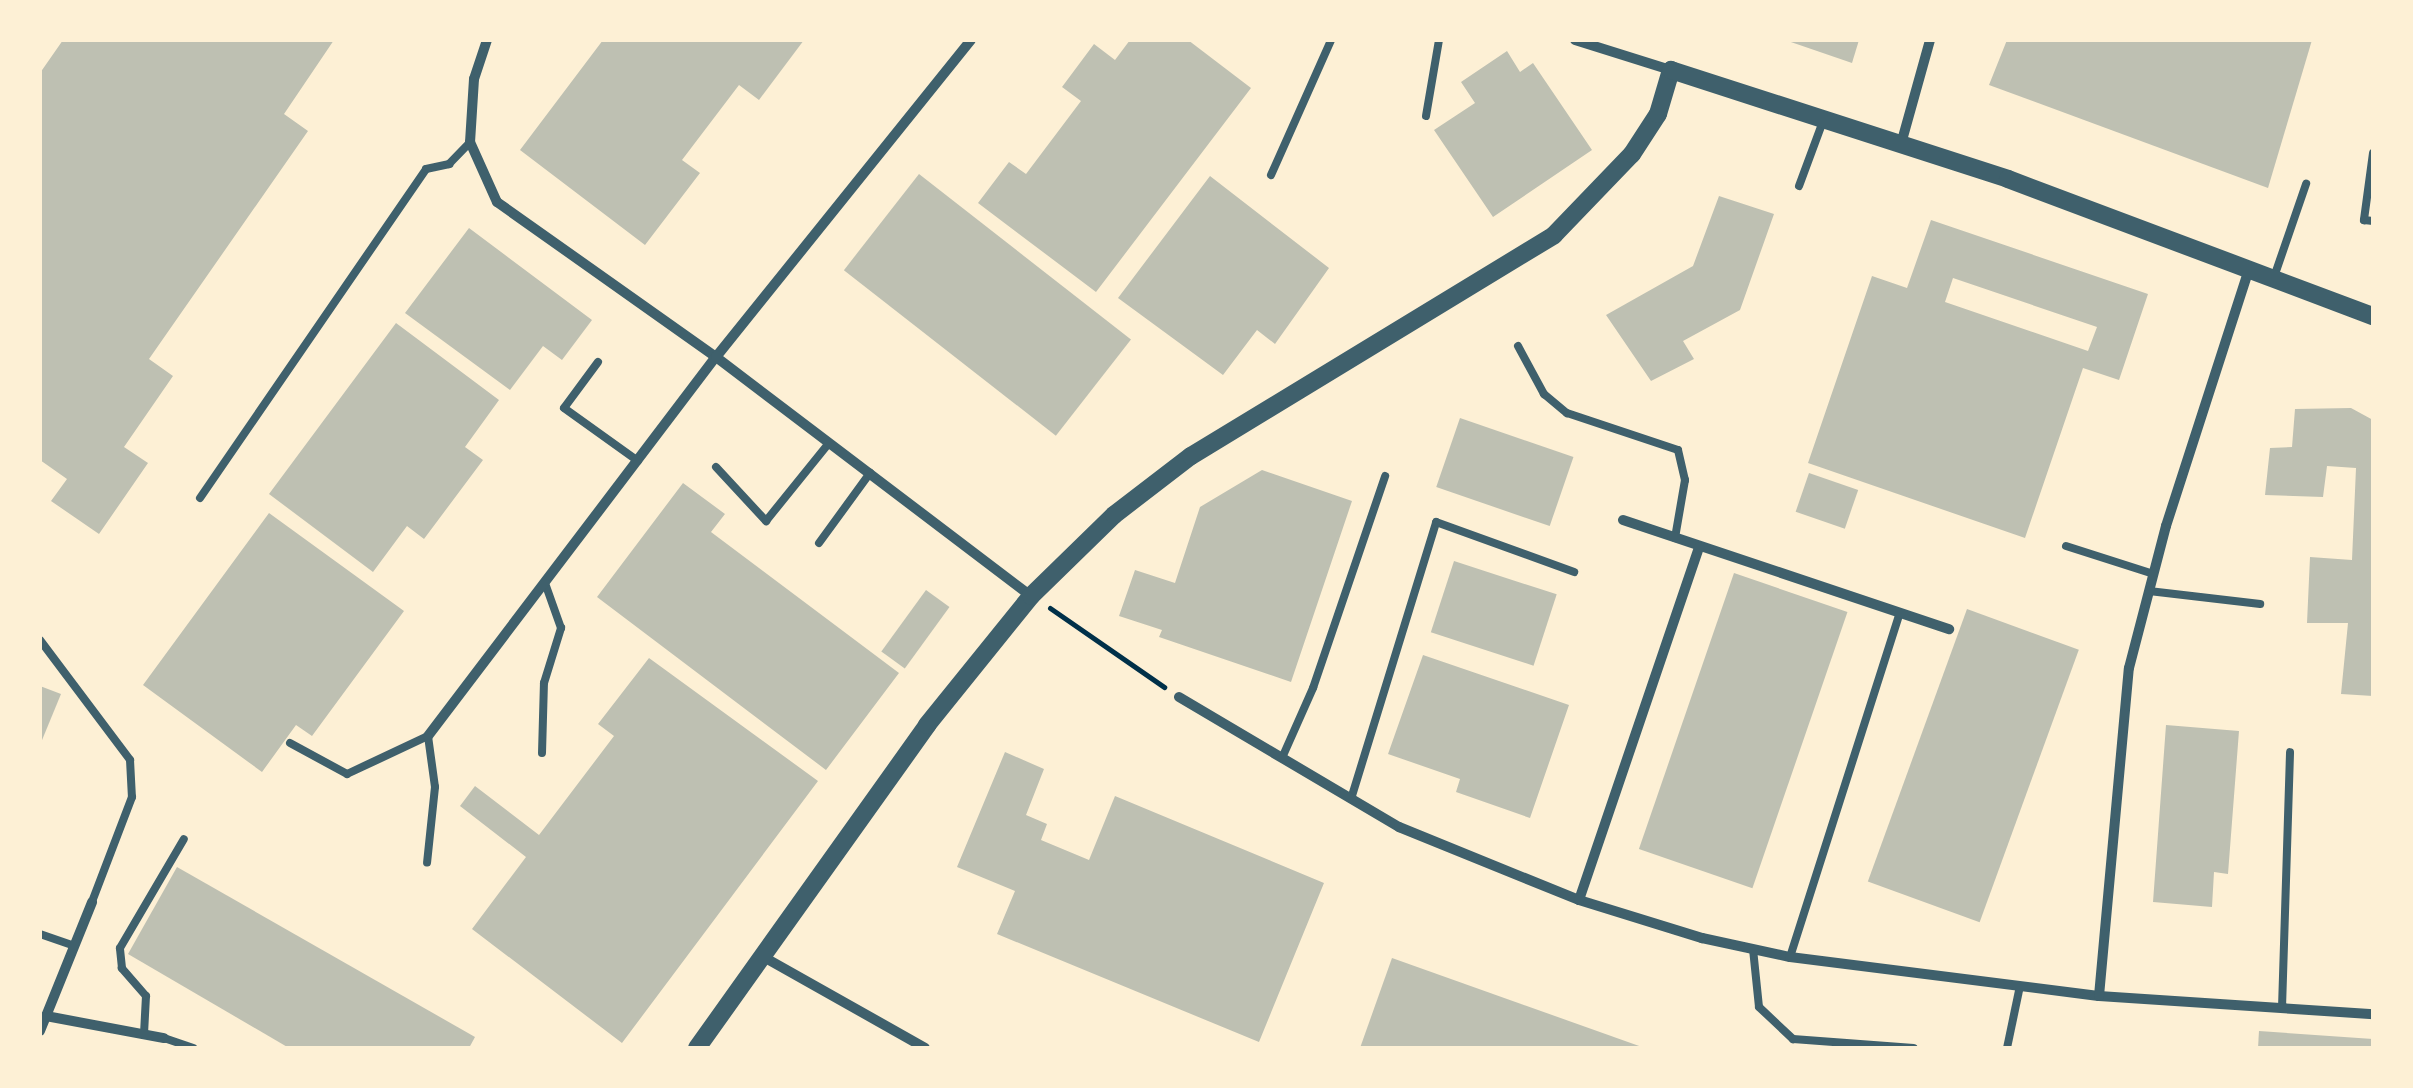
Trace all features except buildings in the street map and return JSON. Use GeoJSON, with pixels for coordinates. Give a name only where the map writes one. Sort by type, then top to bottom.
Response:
{"type":"FeatureCollection","features":[{"type":"Feature","properties":{"kind":"street"},"geometry":{"type":"LineString","coordinates":[[487,40],[474,79],[470,142],[497,202],[716,357],[1031,596]]}},
{"type":"Feature","properties":{"kind":"street"},"geometry":{"type":"LineString","coordinates":[[428,736],[716,357],[971,40]]}},
{"type":"Feature","properties":{"kind":"street"},"geometry":{"type":"LineString","coordinates":[[1576,40],[1900,144],[2373,316]]}},
{"type":"Feature","properties":{"kind":"street"},"geometry":{"type":"LineString","coordinates":[[1900,144],[1930,40]]}},
{"type":"Feature","properties":{"kind":"street"},"geometry":{"type":"LineString","coordinates":[[697,1048],[928,725],[1031,596],[1114,515],[1191,456],[1554,235],[1632,154],[1658,114],[1671,70]]}},
{"type":"Feature","properties":{"kind":"street"},"geometry":{"type":"LineString","coordinates":[[2099,996],[2129,668],[2154,574],[2248,272]]}},
{"type":"Feature","properties":{"kind":"street"},"geometry":{"type":"LineString","coordinates":[[1623,520],[1950,628]]}},
{"type":"Feature","properties":{"kind":"street"},"geometry":{"type":"LineString","coordinates":[[1579,900],[1699,547]]}},
{"type":"Feature","properties":{"kind":"street"},"geometry":{"type":"LineString","coordinates":[[1179,698],[1399,828],[1579,900],[1752,949],[2099,996],[2373,1014]]}},
{"type":"Feature","properties":{"kind":"street"},"geometry":{"type":"LineString","coordinates":[[40,1031],[92,902]]}},
{"type":"Feature","properties":{"kind":"street"},"geometry":{"type":"LineString","coordinates":[[762,956],[924,1048]]}},
{"type":"Feature","properties":{"kind":"street"},"geometry":{"type":"LineString","coordinates":[[46,1016],[164,1038]]}},
{"type":"Feature","properties":{"kind":"lane"},"geometry":{"type":"LineString","coordinates":[[1271,175],[1331,40]]}},
{"type":"Feature","properties":{"kind":"lane"},"geometry":{"type":"LineString","coordinates":[[1426,116],[1438,40]]}},
{"type":"Feature","properties":{"kind":"lane"},"geometry":{"type":"LineString","coordinates":[[1799,186],[1823,120]]}},
{"type":"Feature","properties":{"kind":"lane"},"geometry":{"type":"LineString","coordinates":[[200,498],[426,169],[449,164],[470,142]]}},
{"type":"Feature","properties":{"kind":"lane"},"geometry":{"type":"LineString","coordinates":[[2373,153],[2364,220],[2373,221]]}},
{"type":"Feature","properties":{"kind":"lane"},"geometry":{"type":"LineString","coordinates":[[2273,281],[2306,184]]}},
{"type":"Feature","properties":{"kind":"lane"},"geometry":{"type":"LineString","coordinates":[[1518,346],[1544,394],[1566,413],[1678,450],[1686,480],[1675,538]]}},
{"type":"Feature","properties":{"kind":"lane"},"geometry":{"type":"LineString","coordinates":[[598,362],[564,408],[638,461]]}},
{"type":"Feature","properties":{"kind":"lane"},"geometry":{"type":"LineString","coordinates":[[716,466],[766,521],[829,443]]}},
{"type":"Feature","properties":{"kind":"lane"},"geometry":{"type":"LineString","coordinates":[[819,542],[870,472]]}},
{"type":"Feature","properties":{"kind":"lane"},"geometry":{"type":"LineString","coordinates":[[1282,758],[1313,688],[1385,476]]}},
{"type":"Feature","properties":{"kind":"lane"},"geometry":{"type":"LineString","coordinates":[[1351,799],[1436,522],[1574,572]]}},
{"type":"Feature","properties":{"kind":"lane"},"geometry":{"type":"LineString","coordinates":[[2066,546],[2154,574]]}},
{"type":"Feature","properties":{"kind":"lane"},"geometry":{"type":"LineString","coordinates":[[542,753],[544,684],[561,628],[544,583]]}},
{"type":"Feature","properties":{"kind":"lane"},"geometry":{"type":"LineString","coordinates":[[2149,591],[2260,604]]}},
{"type":"Feature","properties":{"kind":"lane"},"geometry":{"type":"LineString","coordinates":[[1790,957],[1900,612]]}},
{"type":"Feature","properties":{"kind":"lane"},"geometry":{"type":"LineString","coordinates":[[40,640],[130,760],[132,797],[92,902]]}},
{"type":"Feature","properties":{"kind":"lane"},"geometry":{"type":"LineString","coordinates":[[290,744],[347,774],[428,736],[435,787],[427,863]]}},
{"type":"Feature","properties":{"kind":"lane"},"geometry":{"type":"LineString","coordinates":[[2282,1008],[2290,752]]}},
{"type":"Feature","properties":{"kind":"lane"},"geometry":{"type":"LineString","coordinates":[[144,1034],[146,996],[122,968],[120,948],[184,839]]}},
{"type":"Feature","properties":{"kind":"lane"},"geometry":{"type":"LineString","coordinates":[[40,934],[74,946]]}},
{"type":"Feature","properties":{"kind":"lane"},"geometry":{"type":"LineString","coordinates":[[1752,949],[1759,1007],[1793,1039],[1914,1048]]}},
{"type":"Feature","properties":{"kind":"lane"},"geometry":{"type":"LineString","coordinates":[[2007,1048],[2020,986]]}},
{"type":"Feature","properties":{"kind":"lane"},"geometry":{"type":"LineString","coordinates":[[164,1038],[194,1048]]}},
{"type":"Feature","properties":{"kind":"path"},"geometry":{"type":"LineString","coordinates":[[1031,596],[1179,698]]}}]}
